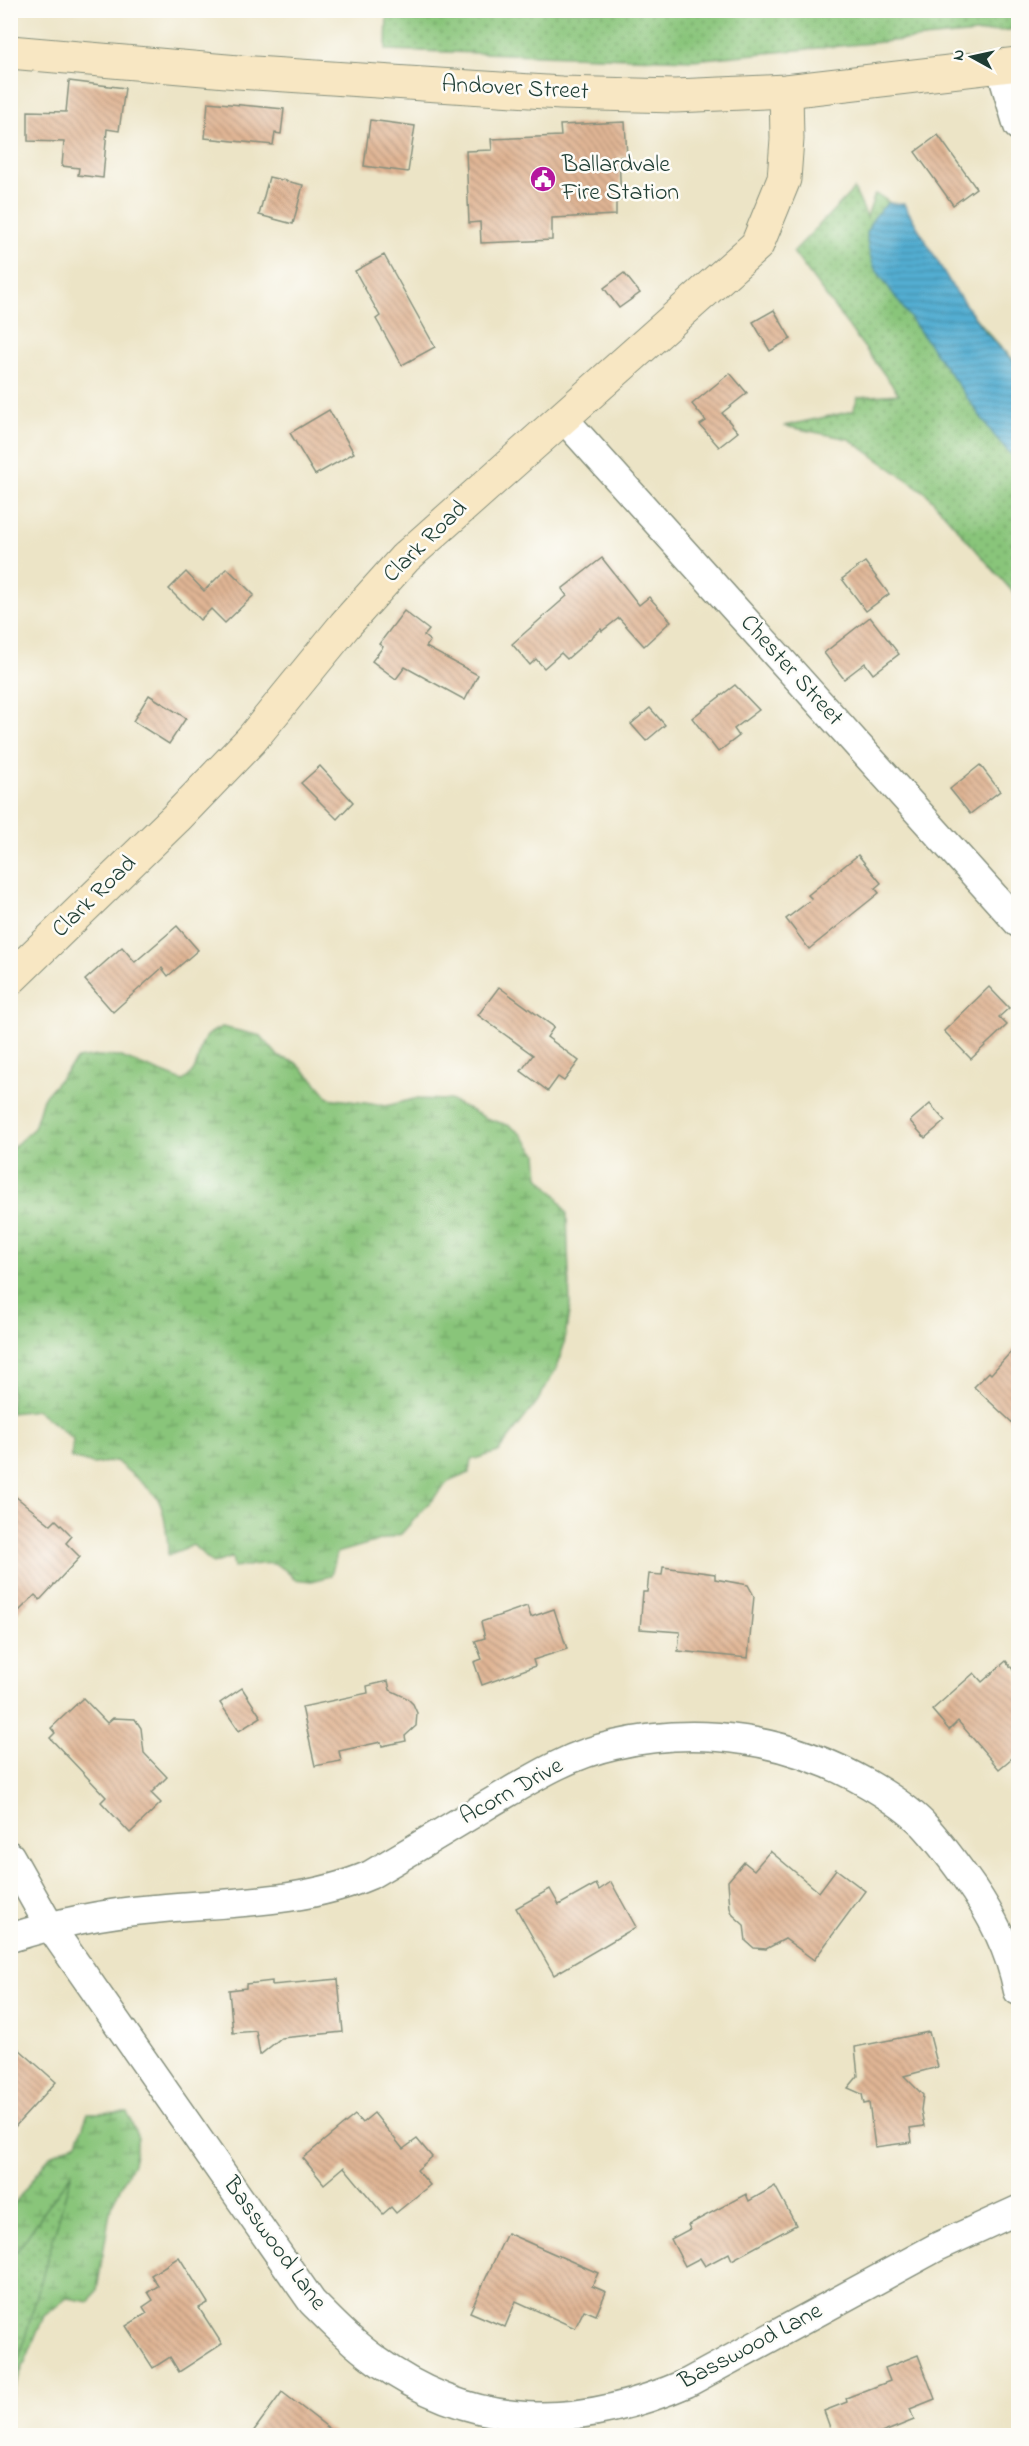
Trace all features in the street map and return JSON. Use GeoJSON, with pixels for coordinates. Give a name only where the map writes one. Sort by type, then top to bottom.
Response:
{"type":"FeatureCollection","features":[{"type":"Feature","properties":{"kind":"main road","name":"Andover Street"},"geometry":{"type":"LineString","coordinates":[[10,52],[238,72],[561,93],[675,96],[786,91],[1009,65]]}},
{"type":"Feature","properties":{"kind":"main road","name":"Clark Road"},"geometry":{"type":"LineString","coordinates":[[10,980],[176,818],[251,740],[358,610],[405,558],[757,245],[784,179],[787,139],[786,91]]}},
{"type":"Feature","properties":{"kind":"street"},"geometry":{"type":"LineString","coordinates":[[1009,65],[1018,126]]}},
{"type":"Feature","properties":{"kind":"street","name":"Chester Street"},"geometry":{"type":"LineString","coordinates":[[564,419],[1018,923]]}},
{"type":"Feature","properties":{"kind":"street","name":"Acorn Drive"},"geometry":{"type":"LineString","coordinates":[[10,1938],[49,1925],[152,1909],[250,1903],[342,1887],[370,1875],[557,1764],[612,1745],[662,1737],[718,1736],[780,1746],[838,1767],[885,1794],[922,1823],[984,1902],[1003,1940],[1018,1992]]}},
{"type":"Feature","properties":{"kind":"street","name":"Basswood Lane"},"geometry":{"type":"LineString","coordinates":[[10,1856],[49,1925],[312,2302],[343,2333],[377,2361],[417,2385],[454,2402],[492,2412],[530,2417],[571,2417],[615,2409],[652,2398],[687,2383],[937,2247],[1018,2210]]}},
{"type":"Feature","properties":{"kind":"green space"},"geometry":{"type":"Polygon","coordinates":[[[1018,10],[1018,29],[693,60],[386,50],[387,11],[1018,10]]]}},
{"type":"Feature","properties":{"kind":"green space"},"geometry":{"type":"Polygon","coordinates":[[[854,189],[867,217],[875,194],[894,207],[910,227],[929,260],[986,330],[1018,364],[1018,598],[926,493],[849,439],[784,426],[853,411],[858,397],[899,394],[793,252],[854,189]]]}},
{"type":"Feature","properties":{"kind":"green space"},"geometry":{"type":"Polygon","coordinates":[[[222,1027],[261,1036],[279,1057],[295,1062],[329,1098],[386,1106],[414,1099],[450,1100],[486,1118],[510,1126],[521,1134],[537,1154],[539,1177],[557,1196],[567,1214],[570,1306],[564,1345],[556,1369],[537,1402],[498,1452],[471,1460],[469,1473],[448,1482],[401,1534],[337,1553],[331,1576],[311,1581],[294,1579],[280,1566],[273,1564],[234,1567],[232,1557],[213,1564],[193,1545],[168,1555],[163,1511],[158,1499],[144,1484],[116,1461],[94,1464],[71,1458],[73,1439],[37,1410],[11,1413],[11,1149],[34,1128],[43,1098],[77,1059],[97,1056],[121,1057],[183,1081],[194,1070],[203,1041],[213,1031],[222,1027]]]}},
{"type":"Feature","properties":{"kind":"green space"},"geometry":{"type":"Polygon","coordinates":[[[127,2112],[138,2138],[133,2163],[111,2206],[97,2290],[90,2302],[67,2298],[44,2316],[11,2396],[11,2208],[50,2156],[77,2142],[88,2113],[127,2112]]]}},
{"type":"Feature","properties":{"kind":"green space"},"geometry":{"type":"Polygon","coordinates":[[[72,2172],[11,2387],[11,2260],[72,2172]]]}},
{"type":"Feature","properties":{"kind":"water"},"geometry":{"type":"Polygon","coordinates":[[[888,203],[904,204],[952,286],[985,332],[1018,366],[1018,463],[993,434],[874,267],[868,247],[867,232],[874,218],[888,203]]]}},
{"type":"Feature","properties":{"kind":"building"},"geometry":{"type":"Polygon","coordinates":[[[69,81],[125,88],[119,131],[107,129],[103,178],[78,175],[79,168],[62,166],[64,142],[28,141],[28,111],[66,112],[69,81]]]}},
{"type":"Feature","properties":{"kind":"building"},"geometry":{"type":"Polygon","coordinates":[[[208,102],[284,109],[281,134],[275,133],[273,145],[205,138],[208,102]]]}},
{"type":"Feature","properties":{"kind":"building"},"geometry":{"type":"Polygon","coordinates":[[[370,120],[415,126],[408,172],[364,166],[370,120]]]}},
{"type":"Feature","properties":{"kind":"building","name":"Ballardvale Fire Station"},"geometry":{"type":"Polygon","coordinates":[[[625,122],[627,157],[619,157],[621,200],[616,201],[616,215],[552,218],[552,240],[481,243],[480,222],[469,223],[466,151],[492,150],[491,139],[561,136],[560,125],[625,122]]]}},
{"type":"Feature","properties":{"kind":"building"},"geometry":{"type":"Polygon","coordinates":[[[938,135],[976,188],[953,205],[915,152],[938,135]]]}},
{"type":"Feature","properties":{"kind":"building"},"geometry":{"type":"Polygon","coordinates":[[[269,177],[303,185],[293,224],[259,215],[269,177]]]}},
{"type":"Feature","properties":{"kind":"building"},"geometry":{"type":"Polygon","coordinates":[[[384,255],[435,347],[402,365],[376,319],[380,316],[355,271],[384,255]]]}},
{"type":"Feature","properties":{"kind":"building"},"geometry":{"type":"Polygon","coordinates":[[[624,273],[640,293],[619,308],[604,288],[624,273]]]}},
{"type":"Feature","properties":{"kind":"building"},"geometry":{"type":"Polygon","coordinates":[[[774,310],[791,339],[770,351],[753,322],[774,310]]]}},
{"type":"Feature","properties":{"kind":"building"},"geometry":{"type":"Polygon","coordinates":[[[730,373],[747,393],[722,413],[738,432],[719,447],[700,425],[706,421],[692,404],[730,373]]]}},
{"type":"Feature","properties":{"kind":"building"},"geometry":{"type":"Polygon","coordinates":[[[329,410],[354,453],[315,475],[290,433],[329,410]]]}},
{"type":"Feature","properties":{"kind":"building"},"geometry":{"type":"Polygon","coordinates":[[[602,558],[639,605],[649,597],[671,621],[644,646],[619,618],[602,631],[601,629],[567,659],[561,653],[544,668],[536,659],[530,665],[512,644],[567,596],[562,589],[602,558]]]}},
{"type":"Feature","properties":{"kind":"building"},"geometry":{"type":"Polygon","coordinates":[[[865,562],[889,594],[866,611],[842,579],[865,562]]]}},
{"type":"Feature","properties":{"kind":"building"},"geometry":{"type":"Polygon","coordinates":[[[227,568],[254,595],[225,623],[211,609],[200,620],[169,589],[186,572],[204,591],[227,568]]]}},
{"type":"Feature","properties":{"kind":"building"},"geometry":{"type":"Polygon","coordinates":[[[404,611],[429,630],[424,636],[430,641],[426,647],[478,675],[465,700],[405,667],[396,679],[372,661],[383,647],[379,644],[404,611]]]}},
{"type":"Feature","properties":{"kind":"building"},"geometry":{"type":"Polygon","coordinates":[[[870,617],[899,654],[873,674],[865,663],[844,679],[824,653],[870,617]]]}},
{"type":"Feature","properties":{"kind":"building"},"geometry":{"type":"Polygon","coordinates":[[[735,685],[759,710],[734,729],[739,736],[718,752],[692,718],[735,685]]]}},
{"type":"Feature","properties":{"kind":"building"},"geometry":{"type":"Polygon","coordinates":[[[149,695],[186,718],[169,744],[133,721],[149,695]]]}},
{"type":"Feature","properties":{"kind":"building"},"geometry":{"type":"Polygon","coordinates":[[[650,708],[665,725],[646,741],[631,724],[650,708]]]}},
{"type":"Feature","properties":{"kind":"building"},"geometry":{"type":"Polygon","coordinates":[[[980,765],[1000,791],[970,814],[950,789],[980,765]]]}},
{"type":"Feature","properties":{"kind":"building"},"geometry":{"type":"Polygon","coordinates":[[[320,766],[353,802],[337,819],[301,783],[320,766]]]}},
{"type":"Feature","properties":{"kind":"building"},"geometry":{"type":"Polygon","coordinates":[[[858,855],[881,883],[875,888],[879,893],[809,949],[786,919],[812,899],[808,895],[858,855]]]}},
{"type":"Feature","properties":{"kind":"building"},"geometry":{"type":"Polygon","coordinates":[[[177,926],[198,950],[168,976],[162,968],[113,1012],[85,980],[122,947],[135,962],[177,926]]]}},
{"type":"Feature","properties":{"kind":"building"},"geometry":{"type":"Polygon","coordinates":[[[499,987],[554,1027],[547,1037],[579,1061],[564,1081],[558,1077],[548,1091],[521,1071],[533,1055],[478,1015],[499,987]]]}},
{"type":"Feature","properties":{"kind":"building"},"geometry":{"type":"Polygon","coordinates":[[[989,987],[1009,1008],[999,1017],[1007,1025],[971,1059],[944,1031],[989,987]]]}},
{"type":"Feature","properties":{"kind":"building"},"geometry":{"type":"Polygon","coordinates":[[[930,1104],[945,1121],[925,1138],[910,1121],[930,1104]]]}},
{"type":"Feature","properties":{"kind":"building"},"geometry":{"type":"Polygon","coordinates":[[[1018,1344],[1018,1428],[974,1387],[989,1372],[991,1374],[1018,1344]]]}},
{"type":"Feature","properties":{"kind":"building"},"geometry":{"type":"Polygon","coordinates":[[[10,1492],[51,1525],[56,1520],[72,1536],[66,1543],[80,1557],[40,1600],[35,1595],[10,1620],[10,1492]]]}},
{"type":"Feature","properties":{"kind":"building"},"geometry":{"type":"Polygon","coordinates":[[[663,1567],[715,1574],[715,1579],[748,1585],[754,1596],[748,1658],[678,1651],[680,1632],[640,1629],[643,1592],[647,1592],[649,1574],[662,1575],[663,1567]]]}},
{"type":"Feature","properties":{"kind":"building"},"geometry":{"type":"Polygon","coordinates":[[[527,1606],[531,1617],[554,1609],[567,1649],[533,1660],[535,1666],[482,1685],[474,1662],[482,1659],[475,1641],[485,1638],[481,1622],[527,1606]]]}},
{"type":"Feature","properties":{"kind":"building"},"geometry":{"type":"Polygon","coordinates":[[[1006,1661],[1018,1676],[1018,1753],[999,1769],[958,1721],[949,1730],[932,1710],[974,1673],[982,1682],[1006,1661]]]}},
{"type":"Feature","properties":{"kind":"building"},"geometry":{"type":"Polygon","coordinates":[[[388,1681],[390,1690],[407,1698],[417,1713],[416,1726],[405,1736],[406,1741],[382,1746],[381,1742],[339,1751],[341,1761],[315,1766],[302,1707],[368,1693],[367,1686],[388,1681]]]}},
{"type":"Feature","properties":{"kind":"building"},"geometry":{"type":"Polygon","coordinates":[[[242,1688],[261,1717],[239,1731],[220,1703],[242,1688]]]}},
{"type":"Feature","properties":{"kind":"building"},"geometry":{"type":"Polygon","coordinates":[[[83,1698],[107,1723],[113,1718],[135,1719],[141,1728],[144,1753],[167,1777],[151,1793],[161,1803],[130,1833],[101,1802],[106,1797],[50,1738],[55,1733],[51,1728],[83,1698]]]}},
{"type":"Feature","properties":{"kind":"building"},"geometry":{"type":"Polygon","coordinates":[[[770,1851],[819,1892],[836,1869],[865,1891],[814,1960],[785,1939],[766,1949],[754,1948],[746,1941],[744,1925],[733,1915],[730,1908],[728,1881],[744,1862],[754,1870],[770,1851]]]}},
{"type":"Feature","properties":{"kind":"building"},"geometry":{"type":"Polygon","coordinates":[[[611,1882],[636,1927],[554,1975],[516,1908],[550,1889],[559,1905],[596,1884],[599,1890],[611,1882]]]}},
{"type":"Feature","properties":{"kind":"building"},"geometry":{"type":"Polygon","coordinates":[[[338,1979],[343,2032],[281,2038],[260,2055],[256,2031],[233,2033],[229,1990],[246,1988],[246,1984],[272,1981],[272,1985],[338,1979]]]}},
{"type":"Feature","properties":{"kind":"building"},"geometry":{"type":"Polygon","coordinates":[[[929,2032],[938,2067],[904,2076],[923,2095],[921,2110],[924,2126],[910,2128],[912,2142],[875,2147],[869,2103],[864,2104],[862,2094],[848,2088],[858,2076],[855,2047],[929,2032]]]}},
{"type":"Feature","properties":{"kind":"building"},"geometry":{"type":"Polygon","coordinates":[[[10,2041],[56,2082],[10,2132],[10,2041]]]}},
{"type":"Feature","properties":{"kind":"building"},"geometry":{"type":"Polygon","coordinates":[[[374,2113],[403,2149],[417,2139],[432,2157],[417,2170],[430,2185],[396,2213],[391,2207],[383,2214],[344,2167],[324,2184],[303,2158],[355,2115],[362,2123],[374,2113]]]}},
{"type":"Feature","properties":{"kind":"building"},"geometry":{"type":"Polygon","coordinates":[[[775,2186],[796,2225],[732,2260],[729,2253],[705,2266],[700,2258],[685,2266],[671,2239],[690,2229],[688,2225],[746,2194],[749,2201],[775,2186]]]}},
{"type":"Feature","properties":{"kind":"building"},"geometry":{"type":"Polygon","coordinates":[[[507,2233],[598,2273],[592,2286],[606,2292],[596,2315],[584,2310],[575,2328],[516,2301],[505,2327],[470,2312],[507,2233]]]}},
{"type":"Feature","properties":{"kind":"building"},"geometry":{"type":"Polygon","coordinates":[[[179,2257],[208,2303],[199,2308],[222,2344],[179,2372],[170,2357],[153,2368],[126,2326],[147,2313],[143,2307],[153,2300],[148,2292],[158,2286],[151,2275],[179,2257]]]}},
{"type":"Feature","properties":{"kind":"building"},"geometry":{"type":"Polygon","coordinates":[[[918,2355],[935,2399],[910,2409],[914,2420],[874,2436],[833,2436],[824,2411],[847,2402],[846,2398],[890,2381],[885,2368],[918,2355]]]}},
{"type":"Feature","properties":{"kind":"building"},"geometry":{"type":"Polygon","coordinates":[[[282,2392],[339,2436],[250,2436],[282,2392]]]}},
{"type":"Feature","properties":{"kind":"place","name":"Ballardvale Fire Station"},"geometry":{"type":"Point","coordinates":[543,179]}}]}
